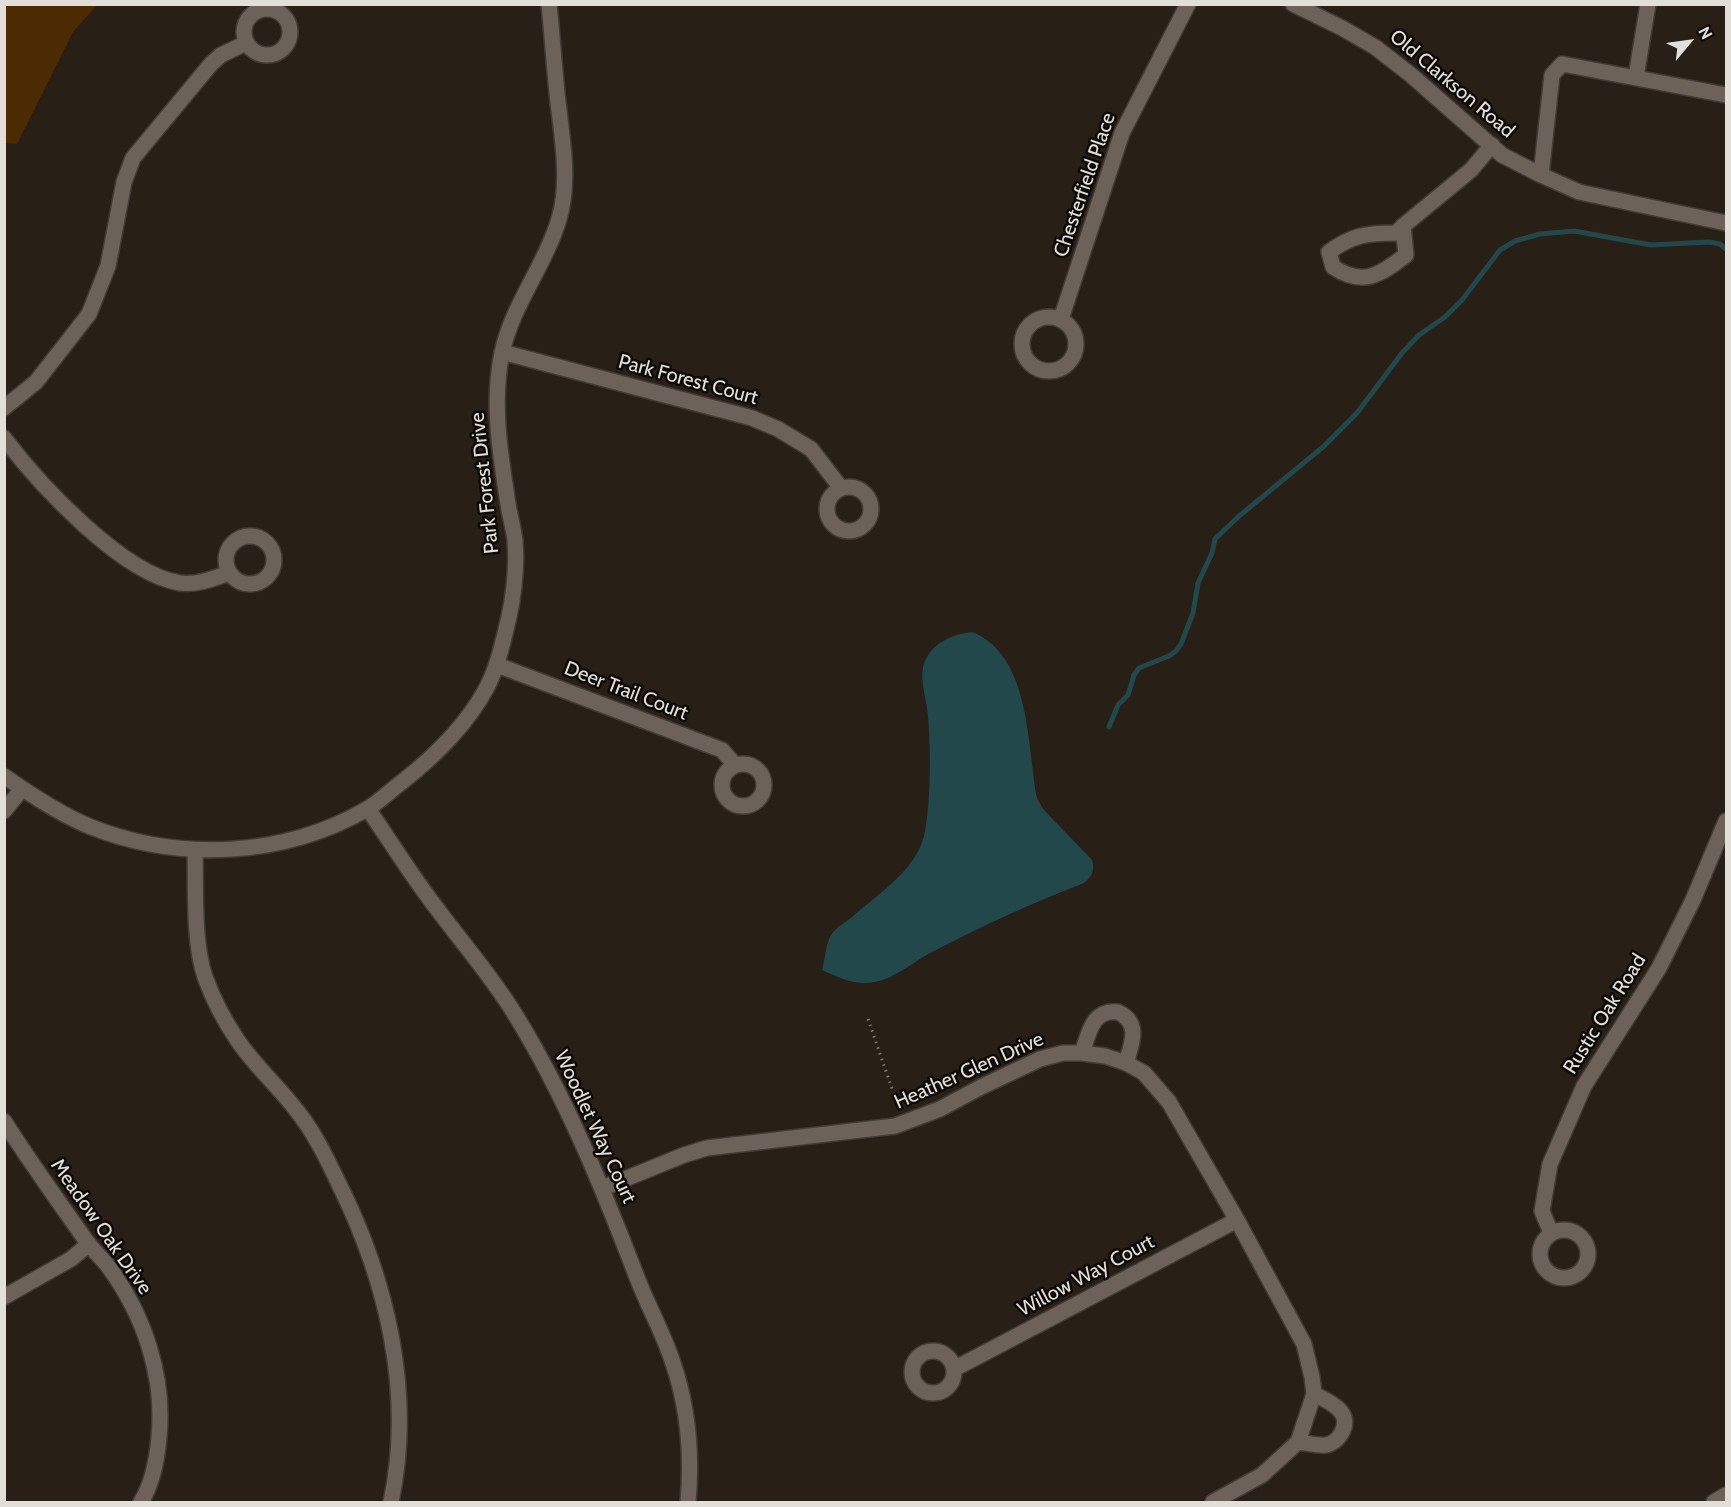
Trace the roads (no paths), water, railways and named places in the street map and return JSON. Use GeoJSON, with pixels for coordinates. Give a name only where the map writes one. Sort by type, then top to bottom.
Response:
{"type":"FeatureCollection","features":[{"type":"Feature","properties":{"kind":"street","name":"Park Forest Drive"},"geometry":{"type":"LineString","coordinates":[[4,776],[71,817],[104,832],[135,840],[195,850],[243,849],[288,842],[320,831],[368,809],[441,749],[487,689],[497,664],[509,613],[515,571],[515,540],[499,444],[497,398],[502,352],[514,316],[545,256],[560,216],[564,180],[549,4]]}},
{"type":"Feature","properties":{"kind":"street","name":"Chesterfield Place"},"geometry":{"type":"LineString","coordinates":[[1061,319],[1122,133],[1188,4]]}},
{"type":"Feature","properties":{"kind":"street","name":"Old Clarkson Road"},"geometry":{"type":"LineString","coordinates":[[1293,4],[1375,47],[1502,154],[1541,175],[1579,192],[1726,223]]}},
{"type":"Feature","properties":{"kind":"street"},"geometry":{"type":"LineString","coordinates":[[1636,77],[1648,4]]}},
{"type":"Feature","properties":{"kind":"street"},"geometry":{"type":"LineString","coordinates":[[4,408],[36,382],[89,314],[108,266],[124,183],[133,158],[211,64],[221,55],[246,43]]}},
{"type":"Feature","properties":{"kind":"street"},"geometry":{"type":"LineString","coordinates":[[1541,175],[1552,75],[1562,64],[1726,95]]}},
{"type":"Feature","properties":{"kind":"street"},"geometry":{"type":"LineString","coordinates":[[1403,226],[1406,255],[1391,267],[1364,279],[1348,277],[1333,267],[1329,252],[1342,242],[1367,233],[1396,233],[1403,226],[1471,170],[1492,145]]}},
{"type":"Feature","properties":{"kind":"street","name":"Park Forest Court"},"geometry":{"type":"LineString","coordinates":[[502,352],[752,418],[778,429],[811,449],[841,488]]}},
{"type":"Feature","properties":{"kind":"street"},"geometry":{"type":"LineString","coordinates":[[4,438],[66,506],[114,550],[137,567],[179,583],[199,583],[229,573]]}},
{"type":"Feature","properties":{"kind":"street","name":"Deer Trail Court"},"geometry":{"type":"LineString","coordinates":[[497,664],[722,750],[735,765]]}},
{"type":"Feature","properties":{"kind":"street"},"geometry":{"type":"LineString","coordinates":[[4,811],[22,789]]}},
{"type":"Feature","properties":{"kind":"street","name":"Woodlet Way Court"},"geometry":{"type":"LineString","coordinates":[[368,809],[437,910],[494,981],[564,1103],[603,1188],[673,1362],[682,1394],[688,1445],[690,1480],[688,1503]]}},
{"type":"Feature","properties":{"kind":"street","name":"Rustic Oak Road"},"geometry":{"type":"LineString","coordinates":[[1551,1233],[1542,1211],[1550,1164],[1584,1086],[1659,968],[1692,900],[1726,820]]}},
{"type":"Feature","properties":{"kind":"street"},"geometry":{"type":"LineString","coordinates":[[195,850],[198,944],[204,975],[217,1004],[239,1042],[298,1111],[323,1151],[351,1209],[381,1291],[390,1328],[398,1382],[398,1450],[391,1503]]}},
{"type":"Feature","properties":{"kind":"street"},"geometry":{"type":"LineString","coordinates":[[1082,1053],[1096,1018],[1102,1013],[1118,1012],[1130,1021],[1134,1032],[1126,1063]]}},
{"type":"Feature","properties":{"kind":"street","name":"Heather Glen Drive"},"geometry":{"type":"LineString","coordinates":[[603,1188],[707,1148],[896,1126],[940,1109],[981,1086],[1040,1059],[1063,1053],[1105,1056],[1126,1063],[1144,1073],[1169,1102],[1237,1220],[1304,1344],[1314,1394],[1298,1442]]}},
{"type":"Feature","properties":{"kind":"street","name":"Meadow Oak Drive"},"geometry":{"type":"LineString","coordinates":[[4,1121],[89,1245],[107,1264],[124,1289],[140,1321],[152,1355],[160,1390],[161,1422],[157,1462],[141,1503]]}},
{"type":"Feature","properties":{"kind":"street","name":"Willow Way Court"},"geometry":{"type":"LineString","coordinates":[[954,1369],[1237,1220]]}},
{"type":"Feature","properties":{"kind":"street"},"geometry":{"type":"LineString","coordinates":[[4,1297],[89,1245]]}},
{"type":"Feature","properties":{"kind":"street"},"geometry":{"type":"LineString","coordinates":[[1213,1503],[1263,1475],[1287,1455],[1298,1442],[1326,1445],[1337,1439],[1345,1425],[1342,1412],[1336,1405],[1314,1394]]}},
{"type":"Feature","properties":{"kind":"street"},"geometry":{"type":"LineString","coordinates":[[1714,1503],[1726,1495]]}},
{"type":"Feature","properties":{"kind":"water"},"geometry":{"type":"Polygon","coordinates":[[[972,632],[991,644],[1006,660],[1023,704],[1037,798],[1043,809],[1092,860],[1092,873],[1084,883],[970,933],[883,980],[868,983],[855,982],[822,970],[831,935],[894,881],[913,860],[919,849],[924,836],[930,777],[929,730],[922,679],[923,667],[930,652],[936,646],[949,638],[972,632]]]}},
{"type":"Feature","properties":{"kind":"waterway"},"geometry":{"type":"LineString","coordinates":[[1109,727],[1118,705],[1128,695],[1134,675],[1139,668],[1169,656],[1181,644],[1193,613],[1198,583],[1212,553],[1215,539],[1238,517],[1323,447],[1357,413],[1402,353],[1419,335],[1445,317],[1462,300],[1500,250],[1515,241],[1540,234],[1574,231],[1651,245],[1709,242],[1720,244],[1726,249]]}}]}
